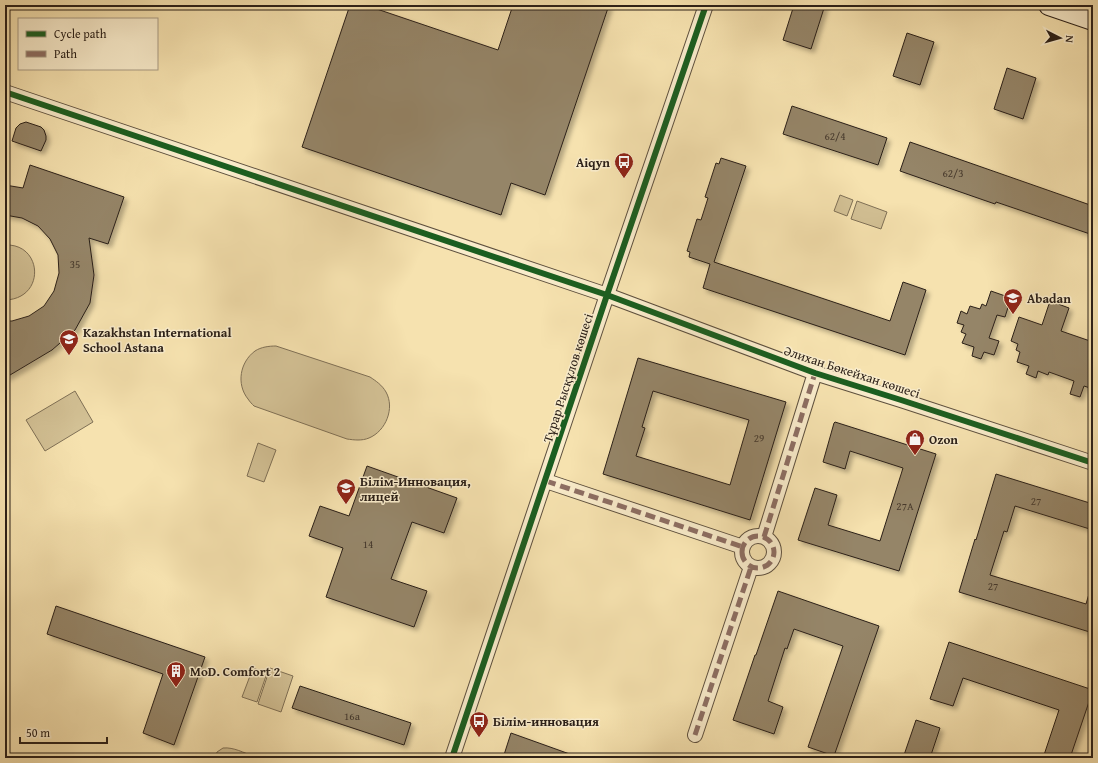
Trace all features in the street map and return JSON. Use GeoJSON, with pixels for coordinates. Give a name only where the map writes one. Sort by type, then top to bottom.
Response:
{"type":"FeatureCollection","features":[{"type":"Feature","properties":{"kind":"main road"},"geometry":{"type":"LineString","coordinates":[[1049,5],[1093,20]]}},
{"type":"Feature","properties":{"kind":"street","name":"Тұрар Рысқұлов көшесі"},"geometry":{"type":"LineString","coordinates":[[452,758],[706,5]]}},
{"type":"Feature","properties":{"kind":"street","name":"Әлихан Бөкейхан көшесі"},"geometry":{"type":"LineString","coordinates":[[5,92],[607,295],[815,373],[1093,463]]}},
{"type":"Feature","properties":{"kind":"street"},"geometry":{"type":"LineString","coordinates":[[764,537],[815,373]]}},
{"type":"Feature","properties":{"kind":"street"},"geometry":{"type":"LineString","coordinates":[[546,481],[743,547]]}},
{"type":"Feature","properties":{"kind":"street"},"geometry":{"type":"LineString","coordinates":[[759,536],[764,537],[768,539],[772,545],[774,553],[773,558],[767,566],[762,568],[751,567],[744,560],[742,552],[745,542],[759,536]]}},
{"type":"Feature","properties":{"kind":"street"},"geometry":{"type":"LineString","coordinates":[[695,735],[751,567]]}},
{"type":"Feature","properties":{"kind":"shaded area"},"geometry":{"type":"Polygon","coordinates":[[[840,195],[853,200],[847,216],[834,211],[840,195]]]}},
{"type":"Feature","properties":{"kind":"shaded area"},"geometry":{"type":"Polygon","coordinates":[[[857,201],[887,212],[881,229],[851,219],[857,201]]]}},
{"type":"Feature","properties":{"kind":"shaded area"},"geometry":{"type":"Polygon","coordinates":[[[5,245],[18,247],[27,253],[33,261],[35,271],[33,282],[28,291],[18,297],[5,300],[5,245]]]}},
{"type":"Feature","properties":{"kind":"shaded area"},"geometry":{"type":"Polygon","coordinates":[[[276,346],[370,377],[377,382],[383,387],[389,398],[389,412],[384,425],[375,435],[369,438],[358,440],[347,439],[254,406],[244,393],[242,387],[241,374],[243,367],[255,351],[265,347],[276,346]]]}},
{"type":"Feature","properties":{"kind":"shaded area"},"geometry":{"type":"Polygon","coordinates":[[[75,391],[93,422],[45,451],[26,420],[75,391]]]}},
{"type":"Feature","properties":{"kind":"shaded area"},"geometry":{"type":"Polygon","coordinates":[[[258,443],[276,450],[264,482],[247,476],[258,443]]]}},
{"type":"Feature","properties":{"kind":"shaded area"},"geometry":{"type":"Polygon","coordinates":[[[253,668],[267,673],[257,702],[242,697],[253,668]]]}},
{"type":"Feature","properties":{"kind":"shaded area"},"geometry":{"type":"Polygon","coordinates":[[[270,668],[293,676],[281,712],[258,704],[270,668]]]}},
{"type":"Feature","properties":{"kind":"shaded area"},"geometry":{"type":"Polygon","coordinates":[[[223,748],[239,750],[253,756],[253,758],[215,758],[217,752],[223,748]]]}},
{"type":"Feature","properties":{"kind":"building"},"geometry":{"type":"Polygon","coordinates":[[[350,5],[365,5],[498,50],[513,5],[609,5],[545,195],[511,183],[501,215],[302,147],[350,5]]]}},
{"type":"Feature","properties":{"kind":"building"},"geometry":{"type":"Polygon","coordinates":[[[794,5],[825,5],[811,49],[783,40],[794,5]]]}},
{"type":"Feature","properties":{"kind":"building"},"geometry":{"type":"Polygon","coordinates":[[[907,33],[934,42],[920,85],[893,76],[907,33]]]}},
{"type":"Feature","properties":{"kind":"building"},"geometry":{"type":"Polygon","coordinates":[[[1007,68],[1036,78],[1023,119],[994,109],[1007,68]]]}},
{"type":"Feature","properties":{"kind":"building"},"geometry":{"type":"Polygon","coordinates":[[[792,106],[887,138],[878,165],[783,134],[792,106]]]}},
{"type":"Feature","properties":{"kind":"building"},"geometry":{"type":"Polygon","coordinates":[[[26,122],[41,127],[44,130],[46,140],[41,151],[12,141],[16,128],[20,124],[26,122]]]}},
{"type":"Feature","properties":{"kind":"building"},"geometry":{"type":"Polygon","coordinates":[[[910,142],[1093,206],[1093,235],[996,202],[995,204],[900,171],[910,142]]]}},
{"type":"Feature","properties":{"kind":"building"},"geometry":{"type":"Polygon","coordinates":[[[721,158],[746,166],[714,262],[890,321],[903,282],[926,290],[905,355],[703,288],[710,264],[689,257],[690,252],[687,251],[697,219],[701,220],[708,198],[705,197],[716,163],[719,164],[721,158]]]}},
{"type":"Feature","properties":{"kind":"building"},"geometry":{"type":"Polygon","coordinates":[[[30,165],[124,197],[108,244],[89,238],[94,275],[90,303],[75,330],[52,350],[5,378],[5,321],[12,321],[29,316],[44,306],[54,291],[59,273],[58,255],[50,239],[38,226],[22,218],[5,215],[5,185],[23,188],[30,165]]]}},
{"type":"Feature","properties":{"kind":"building"},"geometry":{"type":"Polygon","coordinates":[[[991,291],[1011,298],[1005,317],[997,315],[989,338],[999,341],[994,355],[984,352],[981,359],[972,356],[974,347],[962,343],[966,334],[961,332],[964,325],[957,323],[961,311],[967,314],[970,306],[980,309],[982,304],[986,306],[991,291]]]}},
{"type":"Feature","properties":{"kind":"building"},"geometry":{"type":"Polygon","coordinates":[[[1050,301],[1069,308],[1061,331],[1093,342],[1093,361],[1089,372],[1093,373],[1093,389],[1084,386],[1080,397],[1070,394],[1074,381],[1049,372],[1048,375],[1038,371],[1036,378],[1026,374],[1029,366],[1017,362],[1020,352],[1016,350],[1018,344],[1011,341],[1019,317],[1042,325],[1050,301]]]}},
{"type":"Feature","properties":{"kind":"building"},"geometry":{"type":"Polygon","coordinates":[[[638,358],[786,402],[750,520],[603,474],[638,358]],[[653,391],[642,427],[645,428],[636,456],[730,485],[749,420],[653,391]]]}},
{"type":"Feature","properties":{"kind":"building"},"geometry":{"type":"Polygon","coordinates":[[[835,422],[936,454],[899,571],[798,540],[815,488],[837,495],[828,525],[880,541],[903,468],[850,451],[845,469],[823,462],[835,422]]]}},
{"type":"Feature","properties":{"kind":"building"},"geometry":{"type":"Polygon","coordinates":[[[367,466],[457,498],[444,533],[412,522],[391,579],[427,591],[414,627],[326,597],[343,548],[309,536],[320,506],[349,516],[367,466]]]}},
{"type":"Feature","properties":{"kind":"building"},"geometry":{"type":"Polygon","coordinates":[[[996,474],[1093,504],[1093,530],[1015,506],[1007,532],[1004,531],[990,575],[1086,604],[1091,587],[1093,587],[1093,633],[959,592],[996,474]]]}},
{"type":"Feature","properties":{"kind":"building"},"geometry":{"type":"Polygon","coordinates":[[[778,591],[879,626],[834,756],[808,747],[843,646],[794,629],[787,649],[785,648],[768,701],[783,707],[774,734],[733,720],[778,591]]]}},
{"type":"Feature","properties":{"kind":"building","name":"МoD. Comfort 2"},"geometry":{"type":"Polygon","coordinates":[[[56,606],[205,657],[174,745],[143,733],[163,674],[47,634],[56,606]]]}},
{"type":"Feature","properties":{"kind":"building"},"geometry":{"type":"Polygon","coordinates":[[[949,642],[1093,690],[1070,758],[1043,758],[1059,710],[963,678],[953,706],[930,699],[949,642]]]}},
{"type":"Feature","properties":{"kind":"building"},"geometry":{"type":"Polygon","coordinates":[[[300,686],[411,723],[404,745],[292,708],[300,686]]]}},
{"type":"Feature","properties":{"kind":"building"},"geometry":{"type":"Polygon","coordinates":[[[916,720],[940,728],[930,758],[903,758],[916,720]]]}},
{"type":"Feature","properties":{"kind":"building"},"geometry":{"type":"Polygon","coordinates":[[[511,733],[578,757],[578,758],[503,758],[511,733]]]}},
{"type":"Feature","properties":{"kind":"marked path"},"geometry":{"type":"LineString","coordinates":[[764,537],[815,373]]}},
{"type":"Feature","properties":{"kind":"marked path"},"geometry":{"type":"LineString","coordinates":[[546,481],[743,547]]}},
{"type":"Feature","properties":{"kind":"marked path"},"geometry":{"type":"LineString","coordinates":[[755,536],[761,536],[771,543],[774,552],[773,558],[767,565],[761,568],[755,568],[745,561],[742,555],[742,549],[749,539],[755,536]]}},
{"type":"Feature","properties":{"kind":"marked path"},"geometry":{"type":"LineString","coordinates":[[695,735],[751,567]]}},
{"type":"Feature","properties":{"kind":"cycle path"},"geometry":{"type":"LineString","coordinates":[[452,758],[706,5]]}},
{"type":"Feature","properties":{"kind":"cycle path"},"geometry":{"type":"LineString","coordinates":[[5,92],[607,295],[815,373],[1093,463]]}},
{"type":"Feature","properties":{"kind":"place","name":"Aiqyn"},"geometry":{"type":"Point","coordinates":[624,179]}},
{"type":"Feature","properties":{"kind":"place","name":"Abadan"},"geometry":{"type":"Point","coordinates":[1013,315]}},
{"type":"Feature","properties":{"kind":"place","name":"Kazakhstan International School Astana"},"geometry":{"type":"Point","coordinates":[69,356]}},
{"type":"Feature","properties":{"kind":"place","name":"Ozon"},"geometry":{"type":"Point","coordinates":[915,456]}},
{"type":"Feature","properties":{"kind":"place","name":"Білім-Инновация, лицей"},"geometry":{"type":"Point","coordinates":[346,505]}},
{"type":"Feature","properties":{"kind":"place","name":"МoD. Comfort 2"},"geometry":{"type":"Point","coordinates":[176,688]}},
{"type":"Feature","properties":{"kind":"place","name":"Білім-инновация"},"geometry":{"type":"Point","coordinates":[479,738]}}]}
